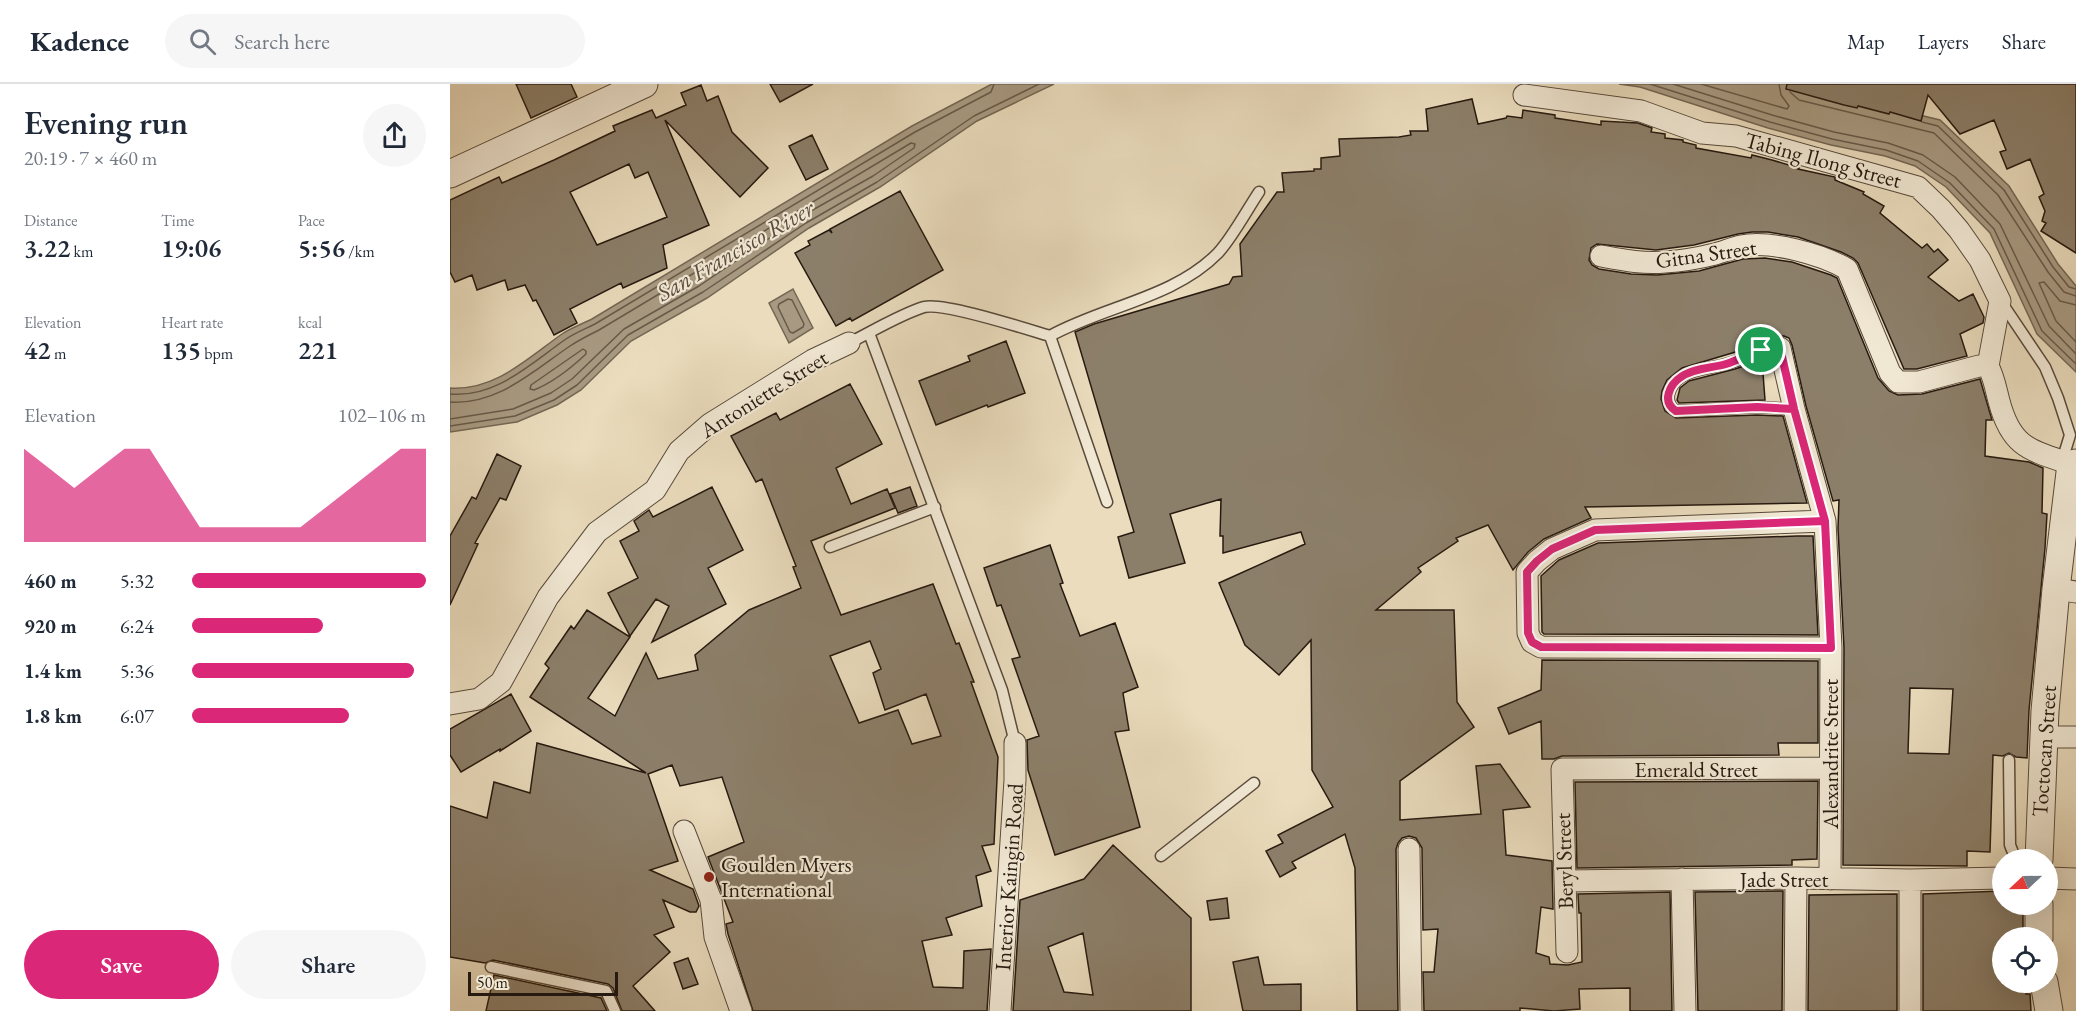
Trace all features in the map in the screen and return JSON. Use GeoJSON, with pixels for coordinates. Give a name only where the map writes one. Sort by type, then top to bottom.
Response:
{"type":"FeatureCollection","features":[{"type":"Feature","properties":{"kind":"street"},"geometry":{"type":"LineString","coordinates":[[450,174],[644,84]]}},
{"type":"Feature","properties":{"kind":"street","name":"Tabing Ilong Street"},"geometry":{"type":"LineString","coordinates":[[1524,95],[1641,111],[1702,132],[1736,136],[1918,187],[1959,230],[1980,260],[2000,301]]}},
{"type":"Feature","properties":{"kind":"street","name":"Gitna Street"},"geometry":{"type":"LineString","coordinates":[[1601,256],[1639,263],[1666,262],[1713,255],[1751,245],[1770,245],[1811,254],[1847,269],[1890,373],[1898,382],[1919,382],[1979,366],[1988,366]]}},
{"type":"Feature","properties":{"kind":"street"},"geometry":{"type":"LineString","coordinates":[[2000,301],[1988,366],[2007,426],[2014,438],[2038,453],[2070,463]]}},
{"type":"Feature","properties":{"kind":"street","name":"Antoniette Street"},"geometry":{"type":"LineString","coordinates":[[450,704],[479,699],[501,682],[549,597],[597,532],[655,490],[679,451],[710,424],[813,360],[849,344]]}},
{"type":"Feature","properties":{"kind":"street","name":"Alexandrite Street"},"geometry":{"type":"LineString","coordinates":[[1780,348],[1794,409],[1825,521],[1831,648],[1830,879]]}},
{"type":"Feature","properties":{"kind":"street","name":"Toctocan Street"},"geometry":{"type":"LineString","coordinates":[[2039,849],[2044,737],[2066,591],[2070,463]]}},
{"type":"Feature","properties":{"kind":"street"},"geometry":{"type":"LineString","coordinates":[[1825,521],[1595,530],[1552,549],[1527,572],[1528,633],[1532,642],[1541,647],[1831,648]]}},
{"type":"Feature","properties":{"kind":"street"},"geometry":{"type":"LineString","coordinates":[[2044,737],[2076,737]]}},
{"type":"Feature","properties":{"kind":"street","name":"Interior Kaingin Road"},"geometry":{"type":"LineString","coordinates":[[1000,1011],[1015,780],[1015,743]]}},
{"type":"Feature","properties":{"kind":"street","name":"Emerald Street"},"geometry":{"type":"LineString","coordinates":[[1562,770],[1830,768]]}},
{"type":"Feature","properties":{"kind":"street","name":"Beryl Street"},"geometry":{"type":"LineString","coordinates":[[1562,770],[1567,952]]}},
{"type":"Feature","properties":{"kind":"street"},"geometry":{"type":"LineString","coordinates":[[684,831],[711,900],[715,937],[741,1011]]}},
{"type":"Feature","properties":{"kind":"street"},"geometry":{"type":"LineString","coordinates":[[1409,849],[1411,1011]]}},
{"type":"Feature","properties":{"kind":"street"},"geometry":{"type":"LineString","coordinates":[[1796,878],[1796,1011]]}},
{"type":"Feature","properties":{"kind":"street","name":"Jade Street"},"geometry":{"type":"LineString","coordinates":[[1565,881],[1992,878]]}},
{"type":"Feature","properties":{"kind":"street"},"geometry":{"type":"LineString","coordinates":[[2058,878],[2076,879]]}},
{"type":"Feature","properties":{"kind":"street"},"geometry":{"type":"LineString","coordinates":[[1682,879],[1685,1011]]}},
{"type":"Feature","properties":{"kind":"street"},"geometry":{"type":"LineString","coordinates":[[1910,880],[1910,1011]]}},
{"type":"Feature","properties":{"kind":"street"},"geometry":{"type":"LineString","coordinates":[[2046,993],[2049,1011]]}},
{"type":"Feature","properties":{"kind":"lane"},"geometry":{"type":"LineString","coordinates":[[1107,502],[1050,336],[1073,324],[1154,294],[1189,277],[1218,252],[1259,192]]}},
{"type":"Feature","properties":{"kind":"lane"},"geometry":{"type":"LineString","coordinates":[[2000,301],[2045,368],[2058,398],[2070,435],[2070,463]]}},
{"type":"Feature","properties":{"kind":"lane","name":"Antoniette Street"},"geometry":{"type":"LineString","coordinates":[[849,344],[926,307],[942,308],[992,319],[1050,336]]}},
{"type":"Feature","properties":{"kind":"lane"},"geometry":{"type":"LineString","coordinates":[[870,333],[1002,690],[1015,743]]}},
{"type":"Feature","properties":{"kind":"lane"},"geometry":{"type":"LineString","coordinates":[[1780,348],[1758,351],[1735,361],[1689,373],[1681,377],[1668,396],[1671,408],[1676,411],[1757,407],[1794,409]]}},
{"type":"Feature","properties":{"kind":"lane"},"geometry":{"type":"LineString","coordinates":[[830,547],[935,507]]}},
{"type":"Feature","properties":{"kind":"lane"},"geometry":{"type":"LineString","coordinates":[[2009,760],[2012,849]]}},
{"type":"Feature","properties":{"kind":"lane"},"geometry":{"type":"LineString","coordinates":[[1161,856],[1254,783]]}},
{"type":"Feature","properties":{"kind":"lane"},"geometry":{"type":"LineString","coordinates":[[491,967],[606,991],[615,1011]]}},
{"type":"Feature","properties":{"kind":"water","name":"San Francisco River"},"geometry":{"type":"Polygon","coordinates":[[[992,84],[1054,84],[977,121],[880,187],[809,228],[707,298],[631,341],[581,390],[557,405],[517,422],[450,432],[450,388],[466,388],[496,379],[565,332],[592,319],[912,126],[992,84]]]}},
{"type":"Feature","properties":{"kind":"water"},"geometry":{"type":"Polygon","coordinates":[[[1619,84],[1792,84],[1940,120],[2009,186],[2058,264],[2076,286],[2076,372],[2037,334],[1990,233],[1946,187],[1915,166],[1885,156],[1831,145],[1768,128],[1640,87],[1619,84]]]}},
{"type":"Feature","properties":{"kind":"water"},"geometry":{"type":"Polygon","coordinates":[[[793,289],[813,328],[789,343],[769,303],[793,289]]]}},
{"type":"Feature","properties":{"kind":"building"},"geometry":{"type":"Polygon","coordinates":[[[516,84],[571,84],[577,97],[531,118],[516,84]]]}},
{"type":"Feature","properties":{"kind":"building"},"geometry":{"type":"Polygon","coordinates":[[[770,84],[813,84],[780,102],[770,84]]]}},
{"type":"Feature","properties":{"kind":"building"},"geometry":{"type":"Polygon","coordinates":[[[1787,84],[2076,84],[2076,253],[2041,231],[2046,223],[2042,221],[2045,211],[2039,197],[2044,194],[2030,159],[2007,169],[2000,152],[2006,150],[1994,120],[1960,134],[1928,95],[1921,121],[1890,112],[1889,114],[1844,105],[1786,89],[1787,84]]]}},
{"type":"Feature","properties":{"kind":"building"},"geometry":{"type":"Polygon","coordinates":[[[701,85],[707,101],[718,96],[732,132],[768,168],[740,197],[665,120],[709,225],[663,245],[667,268],[623,288],[621,283],[570,309],[577,323],[554,335],[536,300],[533,301],[525,285],[508,290],[505,280],[477,290],[472,275],[455,282],[450,272],[450,200],[499,177],[502,183],[554,160],[615,131],[613,126],[652,110],[656,118],[686,105],[681,93],[701,85]],[[629,164],[570,192],[597,245],[667,217],[648,172],[635,178],[629,164]]]}},
{"type":"Feature","properties":{"kind":"building"},"geometry":{"type":"Polygon","coordinates":[[[1472,99],[1478,124],[1507,116],[1522,118],[1523,110],[1555,115],[1555,118],[1601,125],[1601,121],[1638,123],[1652,128],[1651,132],[1665,134],[1665,138],[1683,140],[1683,142],[1696,145],[1696,148],[1751,158],[1752,155],[1772,160],[1798,169],[1835,177],[1835,180],[1864,192],[1863,194],[1884,206],[1880,213],[1922,248],[1927,244],[1934,252],[1938,249],[1948,260],[1928,277],[1959,301],[1973,294],[1984,317],[1983,323],[1960,334],[1967,356],[1917,369],[1904,369],[1858,263],[1841,252],[1798,237],[1752,232],[1694,245],[1656,250],[1597,244],[1591,248],[1589,260],[1599,269],[1657,275],[1699,271],[1743,259],[1765,258],[1792,262],[1831,275],[1837,278],[1878,378],[1889,391],[1898,395],[1922,394],[1980,379],[1992,420],[1986,420],[1985,456],[2029,462],[2043,468],[2042,513],[2047,514],[2029,710],[2027,758],[2016,757],[2009,753],[2003,756],[1993,755],[1990,852],[1967,851],[1967,866],[1843,865],[1844,648],[1838,528],[1839,500],[1833,501],[1789,338],[1777,336],[1769,342],[1682,368],[1667,380],[1661,399],[1665,411],[1676,418],[1783,416],[1807,503],[1585,507],[1591,518],[1544,539],[1528,552],[1513,570],[1488,525],[1456,538],[1458,541],[1418,568],[1421,572],[1376,610],[1454,610],[1457,702],[1474,727],[1400,781],[1400,820],[1481,814],[1476,766],[1500,764],[1530,807],[1503,810],[1506,855],[1552,861],[1553,909],[1541,907],[1536,953],[1549,957],[1550,964],[1568,965],[1582,962],[1581,913],[1579,913],[1578,894],[1670,892],[1672,1011],[1630,1011],[1630,988],[1579,989],[1580,1009],[1424,1011],[1423,972],[1434,972],[1438,929],[1423,930],[1422,848],[1416,838],[1409,836],[1402,838],[1396,849],[1398,1011],[1357,1011],[1355,868],[1345,834],[1292,862],[1296,868],[1280,877],[1266,851],[1283,843],[1278,835],[1333,807],[1312,770],[1311,640],[1279,675],[1245,645],[1219,583],[1305,544],[1301,532],[1223,553],[1223,536],[1220,536],[1221,499],[1170,514],[1185,563],[1129,578],[1118,537],[1134,532],[1075,332],[1094,324],[1229,284],[1233,277],[1242,276],[1240,244],[1277,192],[1284,192],[1282,173],[1321,169],[1321,158],[1340,156],[1339,139],[1399,137],[1411,135],[1410,131],[1428,131],[1426,109],[1472,99]],[[1910,688],[1908,753],[1949,754],[1953,689],[1910,688]]]}},
{"type":"Feature","properties":{"kind":"building"},"geometry":{"type":"Polygon","coordinates":[[[812,135],[828,169],[806,180],[789,146],[812,135]]]}},
{"type":"Feature","properties":{"kind":"building"},"geometry":{"type":"Polygon","coordinates":[[[900,191],[943,270],[852,321],[850,318],[836,326],[795,253],[810,245],[808,241],[829,230],[832,233],[830,229],[900,191]]]}},
{"type":"Feature","properties":{"kind":"building"},"geometry":{"type":"Polygon","coordinates":[[[1006,341],[1025,393],[936,425],[919,381],[970,361],[968,356],[1006,341]]]}},
{"type":"Feature","properties":{"kind":"building"},"geometry":{"type":"Polygon","coordinates":[[[1762,360],[1765,400],[1679,403],[1677,400],[1680,388],[1689,381],[1762,360]]]}},
{"type":"Feature","properties":{"kind":"building"},"geometry":{"type":"Polygon","coordinates":[[[850,384],[882,444],[836,468],[851,504],[887,489],[895,508],[811,541],[841,615],[933,584],[956,644],[959,643],[974,682],[971,682],[998,757],[994,844],[982,846],[991,871],[976,876],[982,906],[946,918],[952,935],[922,941],[933,987],[963,988],[964,951],[991,949],[987,1011],[753,1011],[728,934],[726,924],[733,922],[708,857],[744,842],[722,777],[680,786],[672,765],[648,774],[678,861],[650,870],[693,889],[699,906],[696,912],[690,912],[663,900],[674,927],[654,935],[670,952],[633,986],[655,1011],[622,1011],[613,988],[608,984],[493,960],[485,963],[450,957],[450,806],[487,818],[494,782],[530,793],[537,743],[646,773],[530,697],[549,668],[545,664],[571,626],[574,629],[587,610],[630,637],[588,698],[615,716],[646,653],[658,679],[698,670],[695,655],[749,610],[801,588],[793,567],[796,566],[762,479],[756,482],[731,436],[776,413],[780,420],[850,384]],[[870,641],[830,656],[859,723],[898,710],[912,744],[941,736],[926,694],[885,710],[873,673],[881,669],[870,641]]]}},
{"type":"Feature","properties":{"kind":"building"},"geometry":{"type":"Polygon","coordinates":[[[497,454],[521,466],[506,500],[500,498],[475,543],[478,544],[450,605],[450,536],[472,497],[476,499],[497,454]]]}},
{"type":"Feature","properties":{"kind":"building"},"geometry":{"type":"Polygon","coordinates":[[[712,487],[743,550],[708,568],[726,604],[652,642],[669,606],[656,599],[630,636],[608,593],[638,578],[620,541],[639,531],[634,521],[649,510],[653,517],[712,487]]]}},
{"type":"Feature","properties":{"kind":"building"},"geometry":{"type":"Polygon","coordinates":[[[910,487],[917,506],[898,513],[890,494],[910,487]]]}},
{"type":"Feature","properties":{"kind":"building"},"geometry":{"type":"Polygon","coordinates":[[[1813,536],[1818,635],[1544,634],[1542,632],[1541,576],[1559,560],[1598,543],[1813,536]]]}},
{"type":"Feature","properties":{"kind":"building"},"geometry":{"type":"Polygon","coordinates":[[[1050,545],[1063,583],[1060,584],[1080,636],[1115,623],[1138,687],[1123,693],[1129,730],[1115,732],[1140,827],[1055,855],[1028,770],[1027,740],[1039,736],[1012,659],[1020,657],[1001,605],[997,606],[984,568],[1050,545]]]}},
{"type":"Feature","properties":{"kind":"building"},"geometry":{"type":"Polygon","coordinates":[[[1542,660],[1818,661],[1818,743],[1778,743],[1779,755],[1562,756],[1542,759],[1541,721],[1509,734],[1498,708],[1541,690],[1542,660]]]}},
{"type":"Feature","properties":{"kind":"building"},"geometry":{"type":"Polygon","coordinates":[[[511,694],[531,731],[461,772],[450,755],[450,729],[511,694]]]}},
{"type":"Feature","properties":{"kind":"building"},"geometry":{"type":"Polygon","coordinates":[[[1818,781],[1817,859],[1792,860],[1792,865],[1577,868],[1575,782],[1818,781]]]}},
{"type":"Feature","properties":{"kind":"building"},"geometry":{"type":"Polygon","coordinates":[[[1113,845],[1191,918],[1191,1011],[1013,1011],[1020,900],[1084,879],[1113,845]],[[1083,933],[1048,947],[1064,992],[1093,995],[1083,933]]]}},
{"type":"Feature","properties":{"kind":"building"},"geometry":{"type":"Polygon","coordinates":[[[1783,891],[1782,1011],[1698,1011],[1695,892],[1783,891]]]}},
{"type":"Feature","properties":{"kind":"building"},"geometry":{"type":"Polygon","coordinates":[[[1992,891],[1992,915],[2023,915],[2023,927],[1992,927],[1992,993],[2030,994],[2031,1011],[1923,1011],[1923,894],[1992,891]]]}},
{"type":"Feature","properties":{"kind":"building"},"geometry":{"type":"Polygon","coordinates":[[[1897,894],[1897,1011],[1808,1011],[1809,895],[1897,894]]]}},
{"type":"Feature","properties":{"kind":"building"},"geometry":{"type":"Polygon","coordinates":[[[1227,898],[1229,918],[1210,920],[1207,901],[1227,898]]]}},
{"type":"Feature","properties":{"kind":"building"},"geometry":{"type":"Polygon","coordinates":[[[1258,957],[1264,985],[1301,984],[1301,1011],[1243,1011],[1233,962],[1258,957]]]}},
{"type":"Feature","properties":{"kind":"building"},"geometry":{"type":"Polygon","coordinates":[[[688,958],[698,984],[683,989],[674,963],[688,958]]]}},
{"type":"Feature","properties":{"kind":"building"},"geometry":{"type":"Polygon","coordinates":[[[494,975],[601,998],[607,1011],[486,1011],[494,975]]]}},
{"type":"Feature","properties":{"kind":"place","name":"Goulden Myers International"},"geometry":{"type":"Point","coordinates":[709,877]}},
{"type":"Feature","properties":{"kind":"route"},"geometry":{"type":"LineString","coordinates":[[1761,350],[1735,361],[1681,377],[1670,390],[1668,401],[1671,408],[1676,411],[1757,407],[1794,409],[1825,521],[1595,530],[1552,549],[1527,572],[1528,633],[1532,642],[1541,647],[1831,648],[1825,521],[1809,465],[1794,409],[1780,348],[1761,350]]}}]}
